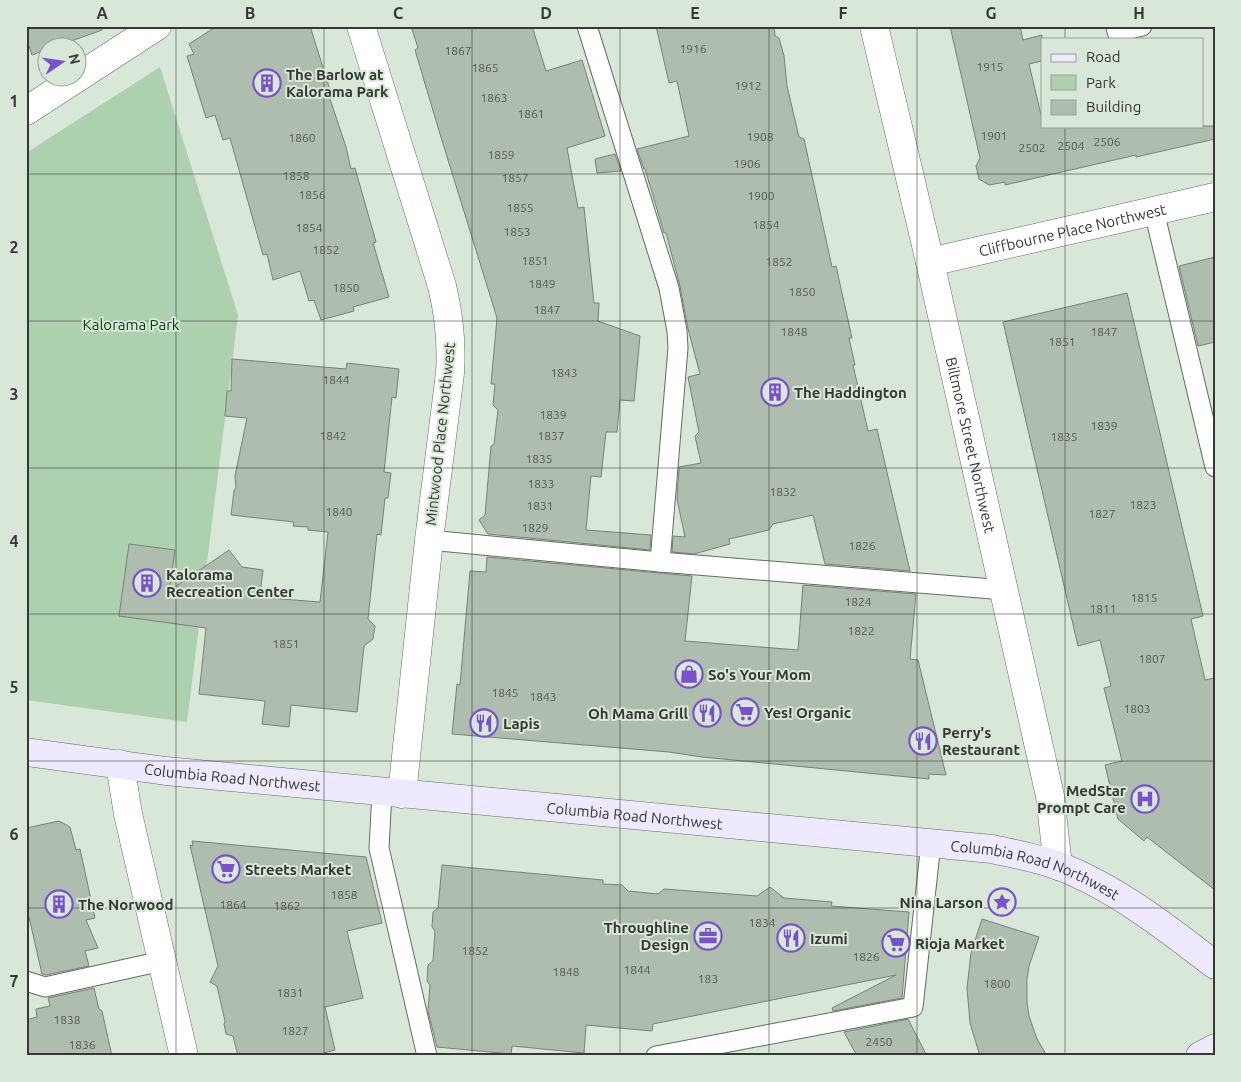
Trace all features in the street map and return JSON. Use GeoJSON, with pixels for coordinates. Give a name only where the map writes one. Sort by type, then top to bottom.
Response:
{"type":"FeatureCollection","features":[{"type":"Feature","properties":{"kind":"main road","name":"Columbia Road Northwest"},"geometry":{"type":"LineString","coordinates":[[26,752],[166,770],[392,793],[992,849],[1031,858],[1076,873],[1159,922],[1215,965]]}},
{"type":"Feature","properties":{"kind":"main road"},"geometry":{"type":"LineString","coordinates":[[1200,1056],[1215,1048]]}},
{"type":"Feature","properties":{"kind":"street"},"geometry":{"type":"LineString","coordinates":[[26,111],[157,26]]}},
{"type":"Feature","properties":{"kind":"street","name":"Mintwood Place Northwest"},"geometry":{"type":"LineString","coordinates":[[361,26],[442,286],[450,326],[451,350],[450,373],[429,540],[392,793]]}},
{"type":"Feature","properties":{"kind":"street","name":"Biltmore Street Northwest"},"geometry":{"type":"LineString","coordinates":[[874,26],[1005,590],[1050,796],[1058,866]]}},
{"type":"Feature","properties":{"kind":"street","name":"Cliffbourne Place Northwest"},"geometry":{"type":"LineString","coordinates":[[930,262],[1215,196]]}},
{"type":"Feature","properties":{"kind":"street"},"geometry":{"type":"LineString","coordinates":[[120,764],[128,814],[184,1056]]}},
{"type":"Feature","properties":{"kind":"lane"},"geometry":{"type":"LineString","coordinates":[[587,26],[669,288],[677,331],[677,366],[660,562]]}},
{"type":"Feature","properties":{"kind":"lane"},"geometry":{"type":"LineString","coordinates":[[1116,26],[1117,32],[1142,26]]}},
{"type":"Feature","properties":{"kind":"lane"},"geometry":{"type":"LineString","coordinates":[[1154,211],[1215,467]]}},
{"type":"Feature","properties":{"kind":"lane"},"geometry":{"type":"LineString","coordinates":[[429,540],[660,562],[1005,590]]}},
{"type":"Feature","properties":{"kind":"lane"},"geometry":{"type":"LineString","coordinates":[[392,793],[379,848],[426,1056]]}},
{"type":"Feature","properties":{"kind":"lane"},"geometry":{"type":"LineString","coordinates":[[656,1056],[913,1007],[931,843]]}},
{"type":"Feature","properties":{"kind":"lane"},"geometry":{"type":"LineString","coordinates":[[26,981],[45,987],[162,961]]}},
{"type":"Feature","properties":{"kind":"green space","name":"Kalorama Park"},"geometry":{"type":"Polygon","coordinates":[[[160,67],[238,315],[187,722],[26,700],[26,153],[160,67]]]}},
{"type":"Feature","properties":{"kind":"building"},"geometry":{"type":"Polygon","coordinates":[[[26,26],[101,26],[102,30],[80,38],[38,38],[38,53],[32,55],[26,38],[26,26]]]}},
{"type":"Feature","properties":{"kind":"building"},"geometry":{"type":"Polygon","coordinates":[[[217,26],[310,26],[331,93],[328,93],[346,147],[351,169],[355,168],[376,242],[373,243],[389,297],[353,307],[354,311],[321,320],[314,300],[309,301],[300,271],[273,280],[267,254],[263,255],[230,138],[223,140],[215,115],[206,118],[187,56],[194,54],[189,44],[217,26]]]}},
{"type":"Feature","properties":{"kind":"building"},"geometry":{"type":"Polygon","coordinates":[[[411,26],[532,26],[546,71],[582,60],[605,136],[567,148],[578,208],[584,207],[594,303],[599,303],[598,321],[640,336],[634,401],[620,400],[617,432],[606,432],[601,477],[591,476],[586,530],[651,535],[650,550],[488,534],[479,520],[485,515],[491,446],[494,444],[498,410],[493,405],[495,384],[491,384],[497,318],[415,50],[418,48],[411,26]]]}},
{"type":"Feature","properties":{"kind":"building"},"geometry":{"type":"Polygon","coordinates":[[[656,26],[774,26],[775,36],[779,38],[784,56],[787,86],[799,137],[804,139],[832,267],[836,266],[852,338],[849,338],[855,365],[853,365],[868,431],[877,429],[910,571],[825,564],[813,515],[773,524],[769,530],[729,539],[730,544],[694,554],[672,552],[673,536],[685,537],[677,499],[679,467],[701,463],[695,436],[699,432],[688,377],[700,374],[666,233],[664,233],[637,149],[689,136],[677,81],[669,83],[656,26]]]}},
{"type":"Feature","properties":{"kind":"building"},"geometry":{"type":"Polygon","coordinates":[[[950,26],[1020,26],[1023,40],[1042,35],[1041,61],[1029,64],[1041,115],[1041,128],[1204,128],[1204,126],[1215,126],[1215,139],[1005,185],[1005,182],[989,185],[979,179],[976,166],[980,158],[950,26]]]}},
{"type":"Feature","properties":{"kind":"building"},"geometry":{"type":"Polygon","coordinates":[[[615,154],[621,171],[597,173],[595,159],[615,154]]]}},
{"type":"Feature","properties":{"kind":"building"},"geometry":{"type":"Polygon","coordinates":[[[1215,257],[1215,342],[1198,346],[1179,266],[1215,257]]]}},
{"type":"Feature","properties":{"kind":"building"},"geometry":{"type":"Polygon","coordinates":[[[1127,293],[1203,616],[1191,619],[1205,680],[1215,678],[1215,890],[1147,837],[1144,841],[1118,819],[1105,765],[1122,761],[1104,688],[1111,686],[1100,640],[1078,646],[1003,322],[1127,293]]]}},
{"type":"Feature","properties":{"kind":"building"},"geometry":{"type":"Polygon","coordinates":[[[232,359],[346,369],[347,363],[399,369],[396,398],[392,397],[384,472],[391,473],[388,498],[385,498],[381,535],[377,534],[368,619],[375,626],[373,639],[364,646],[357,712],[291,705],[289,727],[262,724],[265,701],[199,694],[206,628],[119,616],[129,544],[175,550],[169,591],[229,550],[242,567],[263,570],[260,594],[270,595],[269,598],[320,602],[328,532],[308,530],[308,527],[293,526],[294,522],[231,515],[236,487],[235,476],[247,418],[225,416],[227,391],[231,391],[232,359]]]}},
{"type":"Feature","properties":{"kind":"building"},"geometry":{"type":"Polygon","coordinates":[[[487,557],[692,576],[685,641],[798,650],[803,585],[916,594],[910,659],[918,660],[946,775],[929,774],[929,779],[702,757],[669,752],[452,734],[457,684],[460,685],[470,571],[486,572],[487,557]]]}},
{"type":"Feature","properties":{"kind":"building","name":"The Norwood"},"geometry":{"type":"Polygon","coordinates":[[[59,821],[70,827],[76,850],[80,849],[95,918],[86,920],[98,948],[85,951],[89,966],[46,975],[42,974],[26,904],[26,828],[59,821]]]}},
{"type":"Feature","properties":{"kind":"building"},"geometry":{"type":"Polygon","coordinates":[[[192,841],[366,857],[382,923],[347,931],[363,998],[325,1007],[335,1050],[313,1056],[238,1056],[233,1036],[226,1034],[217,986],[210,982],[218,966],[190,845],[193,846],[192,841]]]}},
{"type":"Feature","properties":{"kind":"building"},"geometry":{"type":"Polygon","coordinates":[[[442,865],[603,880],[603,884],[622,885],[628,891],[658,894],[664,889],[757,896],[770,887],[784,898],[832,902],[831,906],[909,912],[902,998],[833,1011],[832,1008],[896,975],[653,1024],[652,1031],[586,1025],[584,1053],[512,1046],[511,1054],[437,1047],[428,1011],[430,985],[427,981],[428,965],[433,961],[435,931],[432,927],[433,912],[438,908],[442,865]]]}},
{"type":"Feature","properties":{"kind":"building"},"geometry":{"type":"Polygon","coordinates":[[[982,919],[1039,937],[1029,966],[1027,1003],[1029,1016],[1037,1039],[1047,1056],[980,1056],[970,1023],[967,988],[971,953],[982,919]]]}},
{"type":"Feature","properties":{"kind":"building"},"geometry":{"type":"Polygon","coordinates":[[[94,988],[99,1009],[102,1011],[112,1056],[26,1056],[26,1020],[37,1017],[36,1009],[50,1006],[48,998],[94,988]]]}},
{"type":"Feature","properties":{"kind":"building"},"geometry":{"type":"Polygon","coordinates":[[[908,1019],[927,1056],[857,1056],[844,1032],[908,1019]]]}},
{"type":"Feature","properties":{"kind":"place","name":"The Barlow at Kalorama Park"},"geometry":{"type":"Point","coordinates":[267,83]}},
{"type":"Feature","properties":{"kind":"place","name":"The Haddington"},"geometry":{"type":"Point","coordinates":[775,392]}},
{"type":"Feature","properties":{"kind":"place","name":"Kalorama Recreation Center"},"geometry":{"type":"Point","coordinates":[147,583]}},
{"type":"Feature","properties":{"kind":"place","name":"So's Your Mom"},"geometry":{"type":"Point","coordinates":[689,674]}},
{"type":"Feature","properties":{"kind":"place","name":"Yes! Organic"},"geometry":{"type":"Point","coordinates":[745,712]}},
{"type":"Feature","properties":{"kind":"place","name":"Oh Mama Grill"},"geometry":{"type":"Point","coordinates":[707,713]}},
{"type":"Feature","properties":{"kind":"place","name":"Lapis"},"geometry":{"type":"Point","coordinates":[484,723]}},
{"type":"Feature","properties":{"kind":"place","name":"Perry's Restaurant"},"geometry":{"type":"Point","coordinates":[923,741]}},
{"type":"Feature","properties":{"kind":"place","name":"MedStar Prompt Care"},"geometry":{"type":"Point","coordinates":[1145,799]}},
{"type":"Feature","properties":{"kind":"place","name":"Streets Market"},"geometry":{"type":"Point","coordinates":[226,869]}},
{"type":"Feature","properties":{"kind":"place","name":"Nina Larson"},"geometry":{"type":"Point","coordinates":[1002,902]}},
{"type":"Feature","properties":{"kind":"place","name":"The Norwood"},"geometry":{"type":"Point","coordinates":[59,904]}},
{"type":"Feature","properties":{"kind":"place","name":"Throughline Design"},"geometry":{"type":"Point","coordinates":[708,936]}},
{"type":"Feature","properties":{"kind":"place","name":"Izumi"},"geometry":{"type":"Point","coordinates":[791,938]}},
{"type":"Feature","properties":{"kind":"place","name":"Rioja Market"},"geometry":{"type":"Point","coordinates":[896,943]}}]}
